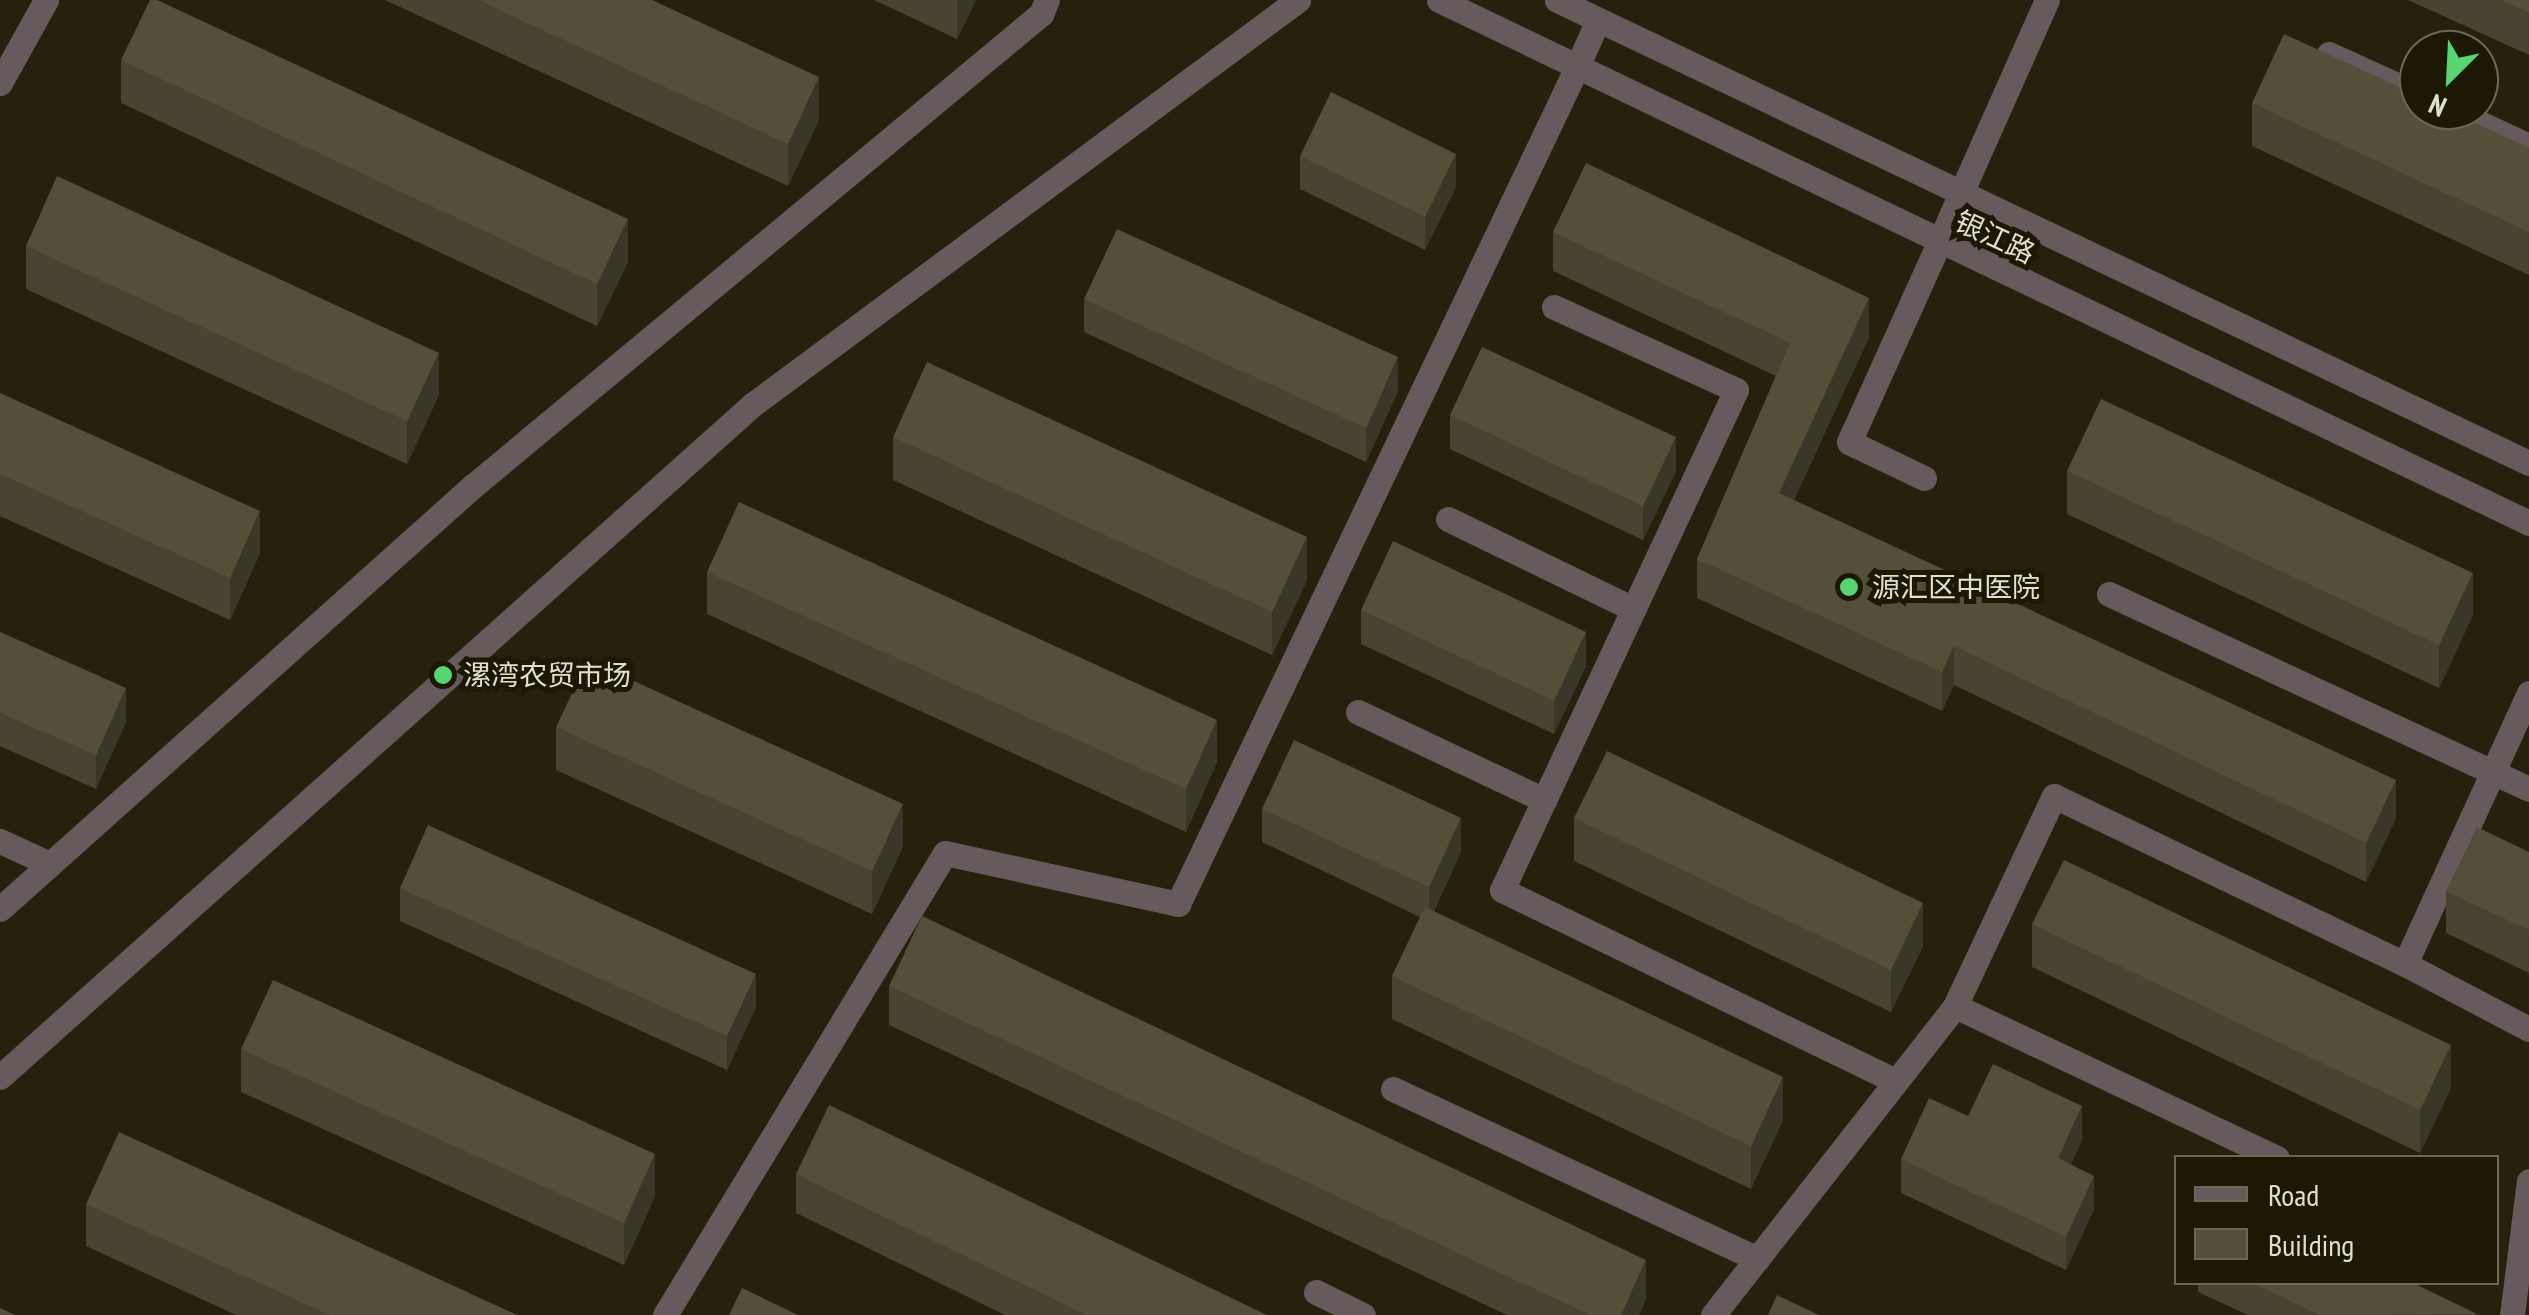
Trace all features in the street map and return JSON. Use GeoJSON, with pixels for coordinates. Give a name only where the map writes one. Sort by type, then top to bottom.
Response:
{"type":"FeatureCollection","features":[{"type":"Feature","properties":{"kind":"street"},"geometry":{"type":"LineString","coordinates":[[0,83],[46,0]]}},
{"type":"Feature","properties":{"kind":"street"},"geometry":{"type":"LineString","coordinates":[[0,909],[474,486],[1041,14],[1048,0]]}},
{"type":"Feature","properties":{"kind":"street"},"geometry":{"type":"LineString","coordinates":[[0,1077],[752,406],[1298,0]]}},
{"type":"Feature","properties":{"kind":"street","name":"银江路"},"geometry":{"type":"LineString","coordinates":[[1439,0],[1938,243],[2529,523]]}},
{"type":"Feature","properties":{"kind":"street","name":"银江路"},"geometry":{"type":"LineString","coordinates":[[1556,0],[2529,464]]}},
{"type":"Feature","properties":{"kind":"street"},"geometry":{"type":"LineString","coordinates":[[1924,478],[1849,442],[2048,0]]}},
{"type":"Feature","properties":{"kind":"street"},"geometry":{"type":"LineString","coordinates":[[665,1315],[945,853],[1178,904],[1598,20]]}},
{"type":"Feature","properties":{"kind":"street"},"geometry":{"type":"LineString","coordinates":[[2330,54],[2399,86]]}},
{"type":"Feature","properties":{"kind":"street"},"geometry":{"type":"LineString","coordinates":[[2495,130],[2529,146]]}},
{"type":"Feature","properties":{"kind":"street"},"geometry":{"type":"LineString","coordinates":[[1554,307],[1736,390],[1502,890],[1896,1081]]}},
{"type":"Feature","properties":{"kind":"street"},"geometry":{"type":"LineString","coordinates":[[1448,520],[1633,609]]}},
{"type":"Feature","properties":{"kind":"street"},"geometry":{"type":"LineString","coordinates":[[2109,594],[2529,789]]}},
{"type":"Feature","properties":{"kind":"street"},"geometry":{"type":"LineString","coordinates":[[2405,964],[2529,693]]}},
{"type":"Feature","properties":{"kind":"street"},"geometry":{"type":"LineString","coordinates":[[1358,712],[1544,800]]}},
{"type":"Feature","properties":{"kind":"street"},"geometry":{"type":"LineString","coordinates":[[1713,1315],[1955,1006],[2054,796],[2405,964],[2529,1029]]}},
{"type":"Feature","properties":{"kind":"street"},"geometry":{"type":"LineString","coordinates":[[0,841],[50,864]]}},
{"type":"Feature","properties":{"kind":"street"},"geometry":{"type":"LineString","coordinates":[[1955,1006],[2271,1155]]}},
{"type":"Feature","properties":{"kind":"street"},"geometry":{"type":"LineString","coordinates":[[1393,1089],[1757,1259]]}},
{"type":"Feature","properties":{"kind":"street"},"geometry":{"type":"LineString","coordinates":[[2512,1315],[2514,1269],[2529,1181]]}},
{"type":"Feature","properties":{"kind":"street"},"geometry":{"type":"LineString","coordinates":[[1316,1292],[1363,1315]]}},
{"type":"Feature","properties":{"kind":"building"},"geometry":{"type":"Polygon","coordinates":[[[150,0],[628,219],[597,284],[121,60],[150,0]]]}},
{"type":"Feature","properties":{"kind":"building"},"geometry":{"type":"Polygon","coordinates":[[[478,0],[652,0],[819,77],[788,144],[478,0]]]}},
{"type":"Feature","properties":{"kind":"building"},"geometry":{"type":"Polygon","coordinates":[[[2501,0],[2529,0],[2529,13],[2501,0]]]}},
{"type":"Feature","properties":{"kind":"building"},"geometry":{"type":"Polygon","coordinates":[[[2284,34],[2399,87],[2399,130],[2491,130],[2529,148],[2529,232],[2252,103],[2284,34]]]}},
{"type":"Feature","properties":{"kind":"building"},"geometry":{"type":"Polygon","coordinates":[[[1331,92],[1456,154],[1425,217],[1300,156],[1331,92]]]}},
{"type":"Feature","properties":{"kind":"building"},"geometry":{"type":"Polygon","coordinates":[[[1586,163],[1869,298],[1779,493],[2396,780],[2366,843],[1954,646],[1942,672],[1697,559],[1790,343],[1553,232],[1586,163]]]}},
{"type":"Feature","properties":{"kind":"building"},"geometry":{"type":"Polygon","coordinates":[[[57,176],[439,353],[407,421],[26,246],[57,176]]]}},
{"type":"Feature","properties":{"kind":"building"},"geometry":{"type":"Polygon","coordinates":[[[1117,229],[1398,357],[1366,428],[1084,299],[1117,229]]]}},
{"type":"Feature","properties":{"kind":"building"},"geometry":{"type":"Polygon","coordinates":[[[1482,347],[1676,437],[1643,506],[1450,415],[1482,347]]]}},
{"type":"Feature","properties":{"kind":"building"},"geometry":{"type":"Polygon","coordinates":[[[927,362],[1307,537],[1272,612],[893,437],[927,362]]]}},
{"type":"Feature","properties":{"kind":"building"},"geometry":{"type":"Polygon","coordinates":[[[0,393],[260,511],[230,578],[0,474],[0,393]]]}},
{"type":"Feature","properties":{"kind":"building"},"geometry":{"type":"Polygon","coordinates":[[[2101,399],[2473,573],[2439,645],[2067,471],[2101,399]]]}},
{"type":"Feature","properties":{"kind":"building"},"geometry":{"type":"Polygon","coordinates":[[[739,502],[1217,720],[1186,789],[707,572],[739,502]]]}},
{"type":"Feature","properties":{"kind":"building"},"geometry":{"type":"Polygon","coordinates":[[[1393,541],[1586,632],[1554,701],[1361,610],[1393,541]]]}},
{"type":"Feature","properties":{"kind":"building"},"geometry":{"type":"Polygon","coordinates":[[[0,632],[126,688],[96,755],[0,713],[0,632]]]}},
{"type":"Feature","properties":{"kind":"building"},"geometry":{"type":"Polygon","coordinates":[[[588,660],[903,804],[872,871],[556,727],[588,660]]]}},
{"type":"Feature","properties":{"kind":"building"},"geometry":{"type":"Polygon","coordinates":[[[1294,740],[1461,818],[1429,887],[1262,809],[1294,740]]]}},
{"type":"Feature","properties":{"kind":"building"},"geometry":{"type":"Polygon","coordinates":[[[1607,751],[1923,903],[1891,970],[1574,818],[1607,751]]]}},
{"type":"Feature","properties":{"kind":"building"},"geometry":{"type":"Polygon","coordinates":[[[428,825],[756,974],[727,1036],[400,888],[428,825]]]}},
{"type":"Feature","properties":{"kind":"building"},"geometry":{"type":"Polygon","coordinates":[[[2477,827],[2529,852],[2529,930],[2446,891],[2477,827]]]}},
{"type":"Feature","properties":{"kind":"building"},"geometry":{"type":"Polygon","coordinates":[[[2064,860],[2451,1045],[2420,1110],[2032,924],[2064,860]]]}},
{"type":"Feature","properties":{"kind":"building"},"geometry":{"type":"Polygon","coordinates":[[[1425,907],[1783,1077],[1751,1146],[1392,976],[1425,907]]]}},
{"type":"Feature","properties":{"kind":"building"},"geometry":{"type":"Polygon","coordinates":[[[922,916],[1646,1260],[1621,1315],[1590,1315],[889,986],[922,916]]]}},
{"type":"Feature","properties":{"kind":"building"},"geometry":{"type":"Polygon","coordinates":[[[273,980],[655,1154],[624,1223],[241,1049],[273,980]]]}},
{"type":"Feature","properties":{"kind":"building"},"geometry":{"type":"Polygon","coordinates":[[[1993,1064],[2082,1106],[2058,1158],[2094,1176],[2066,1237],[1901,1159],[1929,1098],[1968,1116],[1993,1064]]]}},
{"type":"Feature","properties":{"kind":"building"},"geometry":{"type":"Polygon","coordinates":[[[829,1105],[1267,1315],[1086,1315],[796,1174],[829,1105]]]}},
{"type":"Feature","properties":{"kind":"building"},"geometry":{"type":"Polygon","coordinates":[[[119,1132],[517,1315],[330,1315],[86,1204],[119,1132]]]}},
{"type":"Feature","properties":{"kind":"building"},"geometry":{"type":"Polygon","coordinates":[[[2257,1285],[2417,1285],[2477,1314],[2320,1315],[2257,1285]]]}},
{"type":"Feature","properties":{"kind":"building"},"geometry":{"type":"Polygon","coordinates":[[[742,1288],[798,1315],[729,1315],[742,1288]]]}},
{"type":"Feature","properties":{"kind":"building"},"geometry":{"type":"Polygon","coordinates":[[[1777,1295],[1819,1315],[1768,1315],[1777,1295]]]}},
{"type":"Feature","properties":{"kind":"place","name":"源汇区中医院"},"geometry":{"type":"Point","coordinates":[1849,587]}},
{"type":"Feature","properties":{"kind":"place","name":"漯湾农贸市场"},"geometry":{"type":"Point","coordinates":[443,675]}}]}
